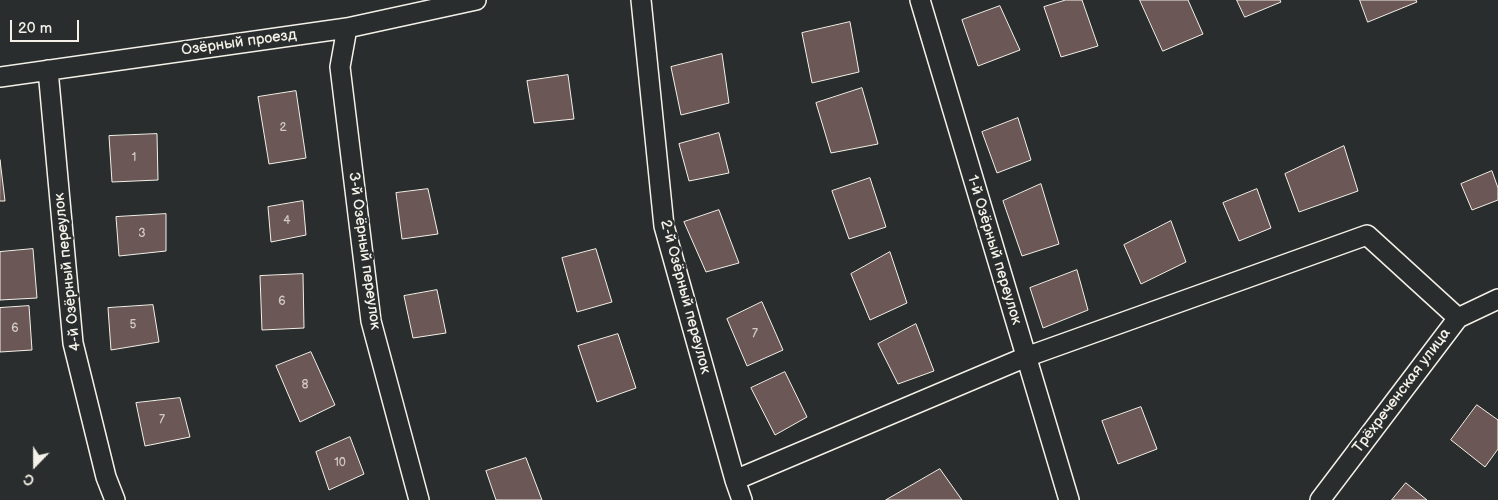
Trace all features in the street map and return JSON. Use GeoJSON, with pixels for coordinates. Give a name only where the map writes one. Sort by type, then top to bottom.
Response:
{"type":"FeatureCollection","features":[{"type":"Feature","properties":{"kind":"street","name":"Озёрный проезд"},"geometry":{"type":"LineString","coordinates":[[0,77],[347,28],[476,0]]}},
{"type":"Feature","properties":{"kind":"street","name":"2-й Озёрный переулок"},"geometry":{"type":"LineString","coordinates":[[641,0],[664,226],[742,500]]}},
{"type":"Feature","properties":{"kind":"street","name":"1-й Озёрный переулок"},"geometry":{"type":"LineString","coordinates":[[920,0],[1069,500]]}},
{"type":"Feature","properties":{"kind":"street","name":"3-й Озёрный переулок"},"geometry":{"type":"LineString","coordinates":[[347,28],[340,67],[371,321],[419,500]]}},
{"type":"Feature","properties":{"kind":"street","name":"4-й Озёрный переулок"},"geometry":{"type":"LineString","coordinates":[[48,70],[73,343],[106,478],[115,500]]}},
{"type":"Feature","properties":{"kind":"street"},"geometry":{"type":"LineString","coordinates":[[735,480],[1026,357],[1367,235],[1458,318]]}},
{"type":"Feature","properties":{"kind":"street","name":"Трёхреченская улица"},"geometry":{"type":"LineString","coordinates":[[1320,500],[1458,318],[1498,299]]}},
{"type":"Feature","properties":{"kind":"building"},"geometry":{"type":"Polygon","coordinates":[[[1066,0],[1082,0],[1098,46],[1061,57],[1044,7],[1066,0]]]}},
{"type":"Feature","properties":{"kind":"building"},"geometry":{"type":"Polygon","coordinates":[[[1140,0],[1188,0],[1203,34],[1163,51],[1140,0]]]}},
{"type":"Feature","properties":{"kind":"building"},"geometry":{"type":"Polygon","coordinates":[[[1237,0],[1280,0],[1281,2],[1245,17],[1237,0]]]}},
{"type":"Feature","properties":{"kind":"building"},"geometry":{"type":"Polygon","coordinates":[[[1360,0],[1416,0],[1417,2],[1368,22],[1360,0]]]}},
{"type":"Feature","properties":{"kind":"building"},"geometry":{"type":"Polygon","coordinates":[[[1000,6],[1020,50],[978,66],[962,20],[1000,6]]]}},
{"type":"Feature","properties":{"kind":"building"},"geometry":{"type":"Polygon","coordinates":[[[850,22],[859,72],[812,83],[802,33],[850,22]]]}},
{"type":"Feature","properties":{"kind":"building"},"geometry":{"type":"Polygon","coordinates":[[[722,54],[729,103],[681,115],[671,67],[722,54]]]}},
{"type":"Feature","properties":{"kind":"building"},"geometry":{"type":"Polygon","coordinates":[[[568,75],[574,119],[534,123],[527,81],[568,75]]]}},
{"type":"Feature","properties":{"kind":"building"},"geometry":{"type":"Polygon","coordinates":[[[862,88],[878,144],[831,153],[816,103],[862,88]]]}},
{"type":"Feature","properties":{"kind":"building"},"geometry":{"type":"Polygon","coordinates":[[[296,91],[306,158],[269,164],[258,97],[296,91]]]}},
{"type":"Feature","properties":{"kind":"building"},"geometry":{"type":"Polygon","coordinates":[[[1018,118],[1031,160],[997,173],[982,132],[1018,118]]]}},
{"type":"Feature","properties":{"kind":"building"},"geometry":{"type":"Polygon","coordinates":[[[719,133],[729,173],[689,181],[679,144],[719,133]]]}},
{"type":"Feature","properties":{"kind":"building"},"geometry":{"type":"Polygon","coordinates":[[[157,134],[158,180],[112,182],[109,136],[157,134]]]}},
{"type":"Feature","properties":{"kind":"building"},"geometry":{"type":"Polygon","coordinates":[[[1344,146],[1358,191],[1299,212],[1285,174],[1344,146]]]}},
{"type":"Feature","properties":{"kind":"building"},"geometry":{"type":"Polygon","coordinates":[[[0,160],[5,201],[0,201],[0,160]]]}},
{"type":"Feature","properties":{"kind":"building"},"geometry":{"type":"Polygon","coordinates":[[[1492,171],[1498,188],[1498,200],[1472,210],[1461,184],[1492,171]]]}},
{"type":"Feature","properties":{"kind":"building"},"geometry":{"type":"Polygon","coordinates":[[[870,178],[886,227],[849,239],[832,191],[870,178]]]}},
{"type":"Feature","properties":{"kind":"building"},"geometry":{"type":"Polygon","coordinates":[[[1041,184],[1059,244],[1022,256],[1003,201],[1041,184]]]}},
{"type":"Feature","properties":{"kind":"building"},"geometry":{"type":"Polygon","coordinates":[[[428,189],[438,234],[402,239],[396,193],[428,189]]]}},
{"type":"Feature","properties":{"kind":"building"},"geometry":{"type":"Polygon","coordinates":[[[1257,189],[1271,228],[1239,241],[1223,203],[1257,189]]]}},
{"type":"Feature","properties":{"kind":"building"},"geometry":{"type":"Polygon","coordinates":[[[303,201],[306,235],[271,242],[268,207],[303,201]]]}},
{"type":"Feature","properties":{"kind":"building"},"geometry":{"type":"Polygon","coordinates":[[[719,210],[739,263],[706,272],[684,222],[719,210]]]}},
{"type":"Feature","properties":{"kind":"building"},"geometry":{"type":"Polygon","coordinates":[[[166,214],[166,251],[119,256],[116,217],[166,214]]]}},
{"type":"Feature","properties":{"kind":"building"},"geometry":{"type":"Polygon","coordinates":[[[1171,221],[1186,262],[1141,284],[1124,245],[1171,221]]]}},
{"type":"Feature","properties":{"kind":"building"},"geometry":{"type":"Polygon","coordinates":[[[33,249],[37,298],[0,300],[0,252],[33,249]]]}},
{"type":"Feature","properties":{"kind":"building"},"geometry":{"type":"Polygon","coordinates":[[[596,249],[612,302],[577,312],[562,258],[596,249]]]}},
{"type":"Feature","properties":{"kind":"building"},"geometry":{"type":"Polygon","coordinates":[[[890,252],[907,303],[870,320],[851,274],[890,252]]]}},
{"type":"Feature","properties":{"kind":"building"},"geometry":{"type":"Polygon","coordinates":[[[1077,270],[1088,310],[1043,328],[1030,288],[1077,270]]]}},
{"type":"Feature","properties":{"kind":"building"},"geometry":{"type":"Polygon","coordinates":[[[303,274],[304,328],[262,330],[260,276],[303,274]]]}},
{"type":"Feature","properties":{"kind":"building"},"geometry":{"type":"Polygon","coordinates":[[[437,290],[446,333],[413,338],[404,296],[437,290]]]}},
{"type":"Feature","properties":{"kind":"building"},"geometry":{"type":"Polygon","coordinates":[[[762,302],[783,350],[747,366],[727,319],[762,302]]]}},
{"type":"Feature","properties":{"kind":"building"},"geometry":{"type":"Polygon","coordinates":[[[153,305],[159,342],[111,350],[108,308],[153,305]]]}},
{"type":"Feature","properties":{"kind":"building"},"geometry":{"type":"Polygon","coordinates":[[[29,306],[32,350],[0,352],[0,308],[29,306]]]}},
{"type":"Feature","properties":{"kind":"building"},"geometry":{"type":"Polygon","coordinates":[[[916,324],[934,371],[898,384],[878,344],[916,324]]]}},
{"type":"Feature","properties":{"kind":"building"},"geometry":{"type":"Polygon","coordinates":[[[618,334],[636,388],[597,402],[578,346],[618,334]]]}},
{"type":"Feature","properties":{"kind":"building"},"geometry":{"type":"Polygon","coordinates":[[[311,352],[335,405],[300,422],[276,366],[311,352]]]}},
{"type":"Feature","properties":{"kind":"building"},"geometry":{"type":"Polygon","coordinates":[[[785,372],[807,417],[775,435],[751,388],[785,372]]]}},
{"type":"Feature","properties":{"kind":"building"},"geometry":{"type":"Polygon","coordinates":[[[180,398],[190,437],[145,446],[136,403],[180,398]]]}},
{"type":"Feature","properties":{"kind":"building"},"geometry":{"type":"Polygon","coordinates":[[[1477,405],[1498,420],[1498,449],[1485,467],[1451,440],[1477,405]]]}},
{"type":"Feature","properties":{"kind":"building"},"geometry":{"type":"Polygon","coordinates":[[[1141,407],[1157,449],[1118,464],[1102,421],[1141,407]]]}},
{"type":"Feature","properties":{"kind":"building"},"geometry":{"type":"Polygon","coordinates":[[[350,437],[364,474],[329,490],[316,452],[350,437]]]}},
{"type":"Feature","properties":{"kind":"building"},"geometry":{"type":"Polygon","coordinates":[[[526,458],[542,500],[496,500],[486,471],[526,458]]]}},
{"type":"Feature","properties":{"kind":"building"},"geometry":{"type":"Polygon","coordinates":[[[940,469],[962,500],[886,500],[940,469]]]}},
{"type":"Feature","properties":{"kind":"building"},"geometry":{"type":"Polygon","coordinates":[[[1406,483],[1427,500],[1392,500],[1406,483]]]}}]}
